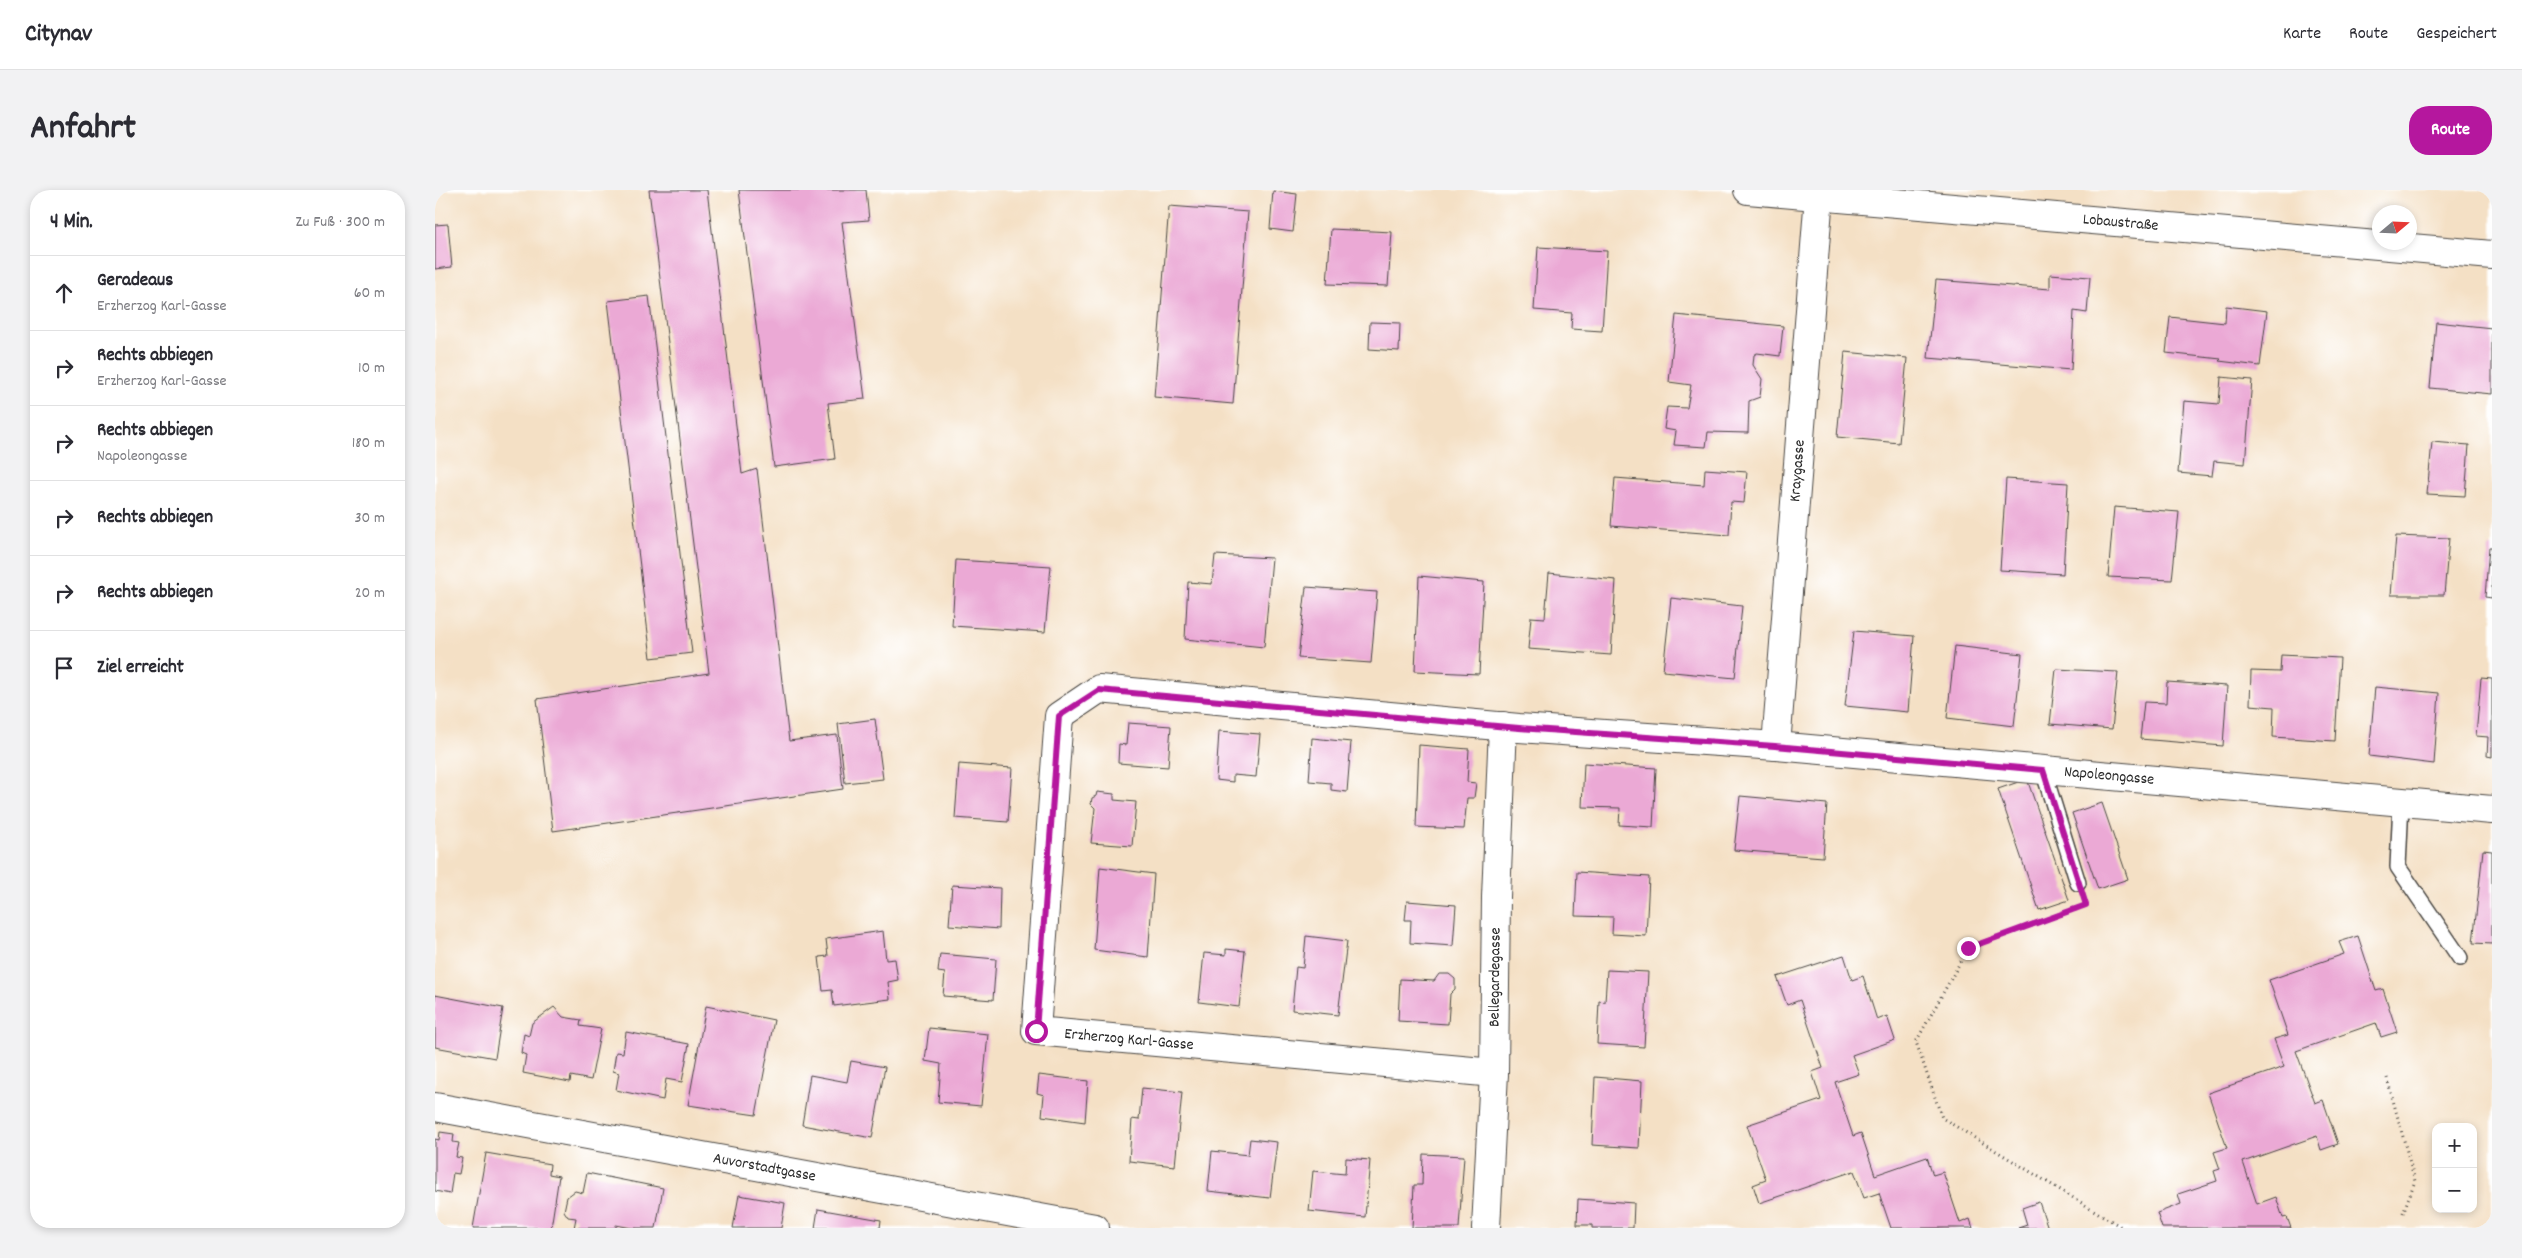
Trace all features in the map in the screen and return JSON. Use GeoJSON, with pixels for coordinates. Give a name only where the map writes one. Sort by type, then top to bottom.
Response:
{"type":"FeatureCollection","features":[{"type":"Feature","properties":{"kind":"street","name":"Lobaustraße"},"geometry":{"type":"LineString","coordinates":[[1748,190],[2492,254]]}},
{"type":"Feature","properties":{"kind":"street","name":"Kraygasse"},"geometry":{"type":"LineString","coordinates":[[1775,746],[1819,196]]}},
{"type":"Feature","properties":{"kind":"street","name":"Napoleongasse"},"geometry":{"type":"LineString","coordinates":[[1099,690],[1503,726],[1775,746],[2492,810]]}},
{"type":"Feature","properties":{"kind":"street","name":"Erzherzog Karl-Gasse"},"geometry":{"type":"LineString","coordinates":[[1099,690],[1059,716],[1036,1031],[1494,1073]]}},
{"type":"Feature","properties":{"kind":"street","name":"Bellegardegasse"},"geometry":{"type":"LineString","coordinates":[[1486,1228],[1494,1073],[1495,898],[1503,726]]}},
{"type":"Feature","properties":{"kind":"street","name":"Auvorstadtgasse"},"geometry":{"type":"LineString","coordinates":[[435,1107],[1095,1228]]}},
{"type":"Feature","properties":{"kind":"lane"},"geometry":{"type":"LineString","coordinates":[[2043,770],[2078,883]]}},
{"type":"Feature","properties":{"kind":"lane"},"geometry":{"type":"LineString","coordinates":[[2401,802],[2398,867],[2460,958]]}},
{"type":"Feature","properties":{"kind":"path"},"geometry":{"type":"LineString","coordinates":[[2482,190],[2492,191]]}},
{"type":"Feature","properties":{"kind":"path"},"geometry":{"type":"LineString","coordinates":[[2078,883],[2086,905],[1968,948],[1916,1042],[1942,1118],[2123,1228]]}},
{"type":"Feature","properties":{"kind":"path"},"geometry":{"type":"LineString","coordinates":[[2387,1078],[2415,1180],[2403,1213]]}},
{"type":"Feature","properties":{"kind":"building"},"geometry":{"type":"Polygon","coordinates":[[[649,190],[707,190],[742,474],[757,469],[789,741],[837,735],[843,789],[553,831],[537,699],[709,673],[649,190]]]}},
{"type":"Feature","properties":{"kind":"building"},"geometry":{"type":"Polygon","coordinates":[[[739,190],[866,190],[869,220],[842,222],[865,399],[828,403],[835,459],[774,467],[739,190]]]}},
{"type":"Feature","properties":{"kind":"building"},"geometry":{"type":"Polygon","coordinates":[[[1273,191],[1297,194],[1293,232],[1270,229],[1273,191]]]}},
{"type":"Feature","properties":{"kind":"building"},"geometry":{"type":"Polygon","coordinates":[[[1169,206],[1248,212],[1233,404],[1154,397],[1169,206]]]}},
{"type":"Feature","properties":{"kind":"building"},"geometry":{"type":"Polygon","coordinates":[[[448,224],[452,267],[435,269],[435,225],[448,224]]]}},
{"type":"Feature","properties":{"kind":"building"},"geometry":{"type":"Polygon","coordinates":[[[1331,229],[1392,232],[1388,286],[1327,284],[1331,229]]]}},
{"type":"Feature","properties":{"kind":"building"},"geometry":{"type":"Polygon","coordinates":[[[1538,247],[1607,251],[1602,331],[1571,329],[1572,313],[1534,310],[1538,247]]]}},
{"type":"Feature","properties":{"kind":"building"},"geometry":{"type":"Polygon","coordinates":[[[2050,274],[2090,277],[2087,313],[2074,311],[2071,370],[1928,358],[1936,280],[2050,289],[2050,274]]]}},
{"type":"Feature","properties":{"kind":"building"},"geometry":{"type":"Polygon","coordinates":[[[649,296],[692,653],[651,658],[608,301],[649,296]]]}},
{"type":"Feature","properties":{"kind":"building"},"geometry":{"type":"Polygon","coordinates":[[[2226,306],[2267,311],[2260,366],[2219,361],[2221,359],[2166,353],[2170,317],[2225,323],[2226,306]]]}},
{"type":"Feature","properties":{"kind":"building"},"geometry":{"type":"Polygon","coordinates":[[[1676,315],[1783,326],[1780,356],[1757,353],[1754,355],[1753,365],[1762,379],[1760,397],[1749,401],[1748,433],[1708,432],[1706,447],[1674,445],[1676,431],[1664,429],[1667,407],[1687,408],[1691,385],[1669,382],[1676,315]]]}},
{"type":"Feature","properties":{"kind":"building"},"geometry":{"type":"Polygon","coordinates":[[[1370,322],[1400,323],[1399,351],[1369,349],[1370,322]]]}},
{"type":"Feature","properties":{"kind":"building"},"geometry":{"type":"Polygon","coordinates":[[[2436,322],[2492,328],[2492,394],[2430,388],[2436,322]]]}},
{"type":"Feature","properties":{"kind":"building"},"geometry":{"type":"Polygon","coordinates":[[[1845,352],[1907,358],[1899,443],[1837,437],[1845,352]]]}},
{"type":"Feature","properties":{"kind":"building"},"geometry":{"type":"Polygon","coordinates":[[[2221,377],[2252,380],[2245,464],[2214,461],[2212,476],[2178,473],[2184,401],[2219,404],[2221,377]]]}},
{"type":"Feature","properties":{"kind":"building"},"geometry":{"type":"Polygon","coordinates":[[[2432,442],[2469,445],[2465,496],[2427,494],[2432,442]]]}},
{"type":"Feature","properties":{"kind":"building"},"geometry":{"type":"Polygon","coordinates":[[[1705,469],[1747,472],[1744,503],[1731,502],[1729,535],[1611,526],[1615,478],[1704,485],[1705,469]]]}},
{"type":"Feature","properties":{"kind":"building"},"geometry":{"type":"Polygon","coordinates":[[[2006,479],[2068,483],[2063,574],[2000,570],[2006,479]]]}},
{"type":"Feature","properties":{"kind":"building"},"geometry":{"type":"Polygon","coordinates":[[[2114,507],[2179,512],[2172,580],[2108,577],[2114,507]]]}},
{"type":"Feature","properties":{"kind":"building"},"geometry":{"type":"Polygon","coordinates":[[[2396,536],[2449,538],[2444,595],[2391,595],[2396,536]]]}},
{"type":"Feature","properties":{"kind":"building"},"geometry":{"type":"Polygon","coordinates":[[[2489,547],[2492,547],[2492,598],[2485,597],[2489,547]]]}},
{"type":"Feature","properties":{"kind":"building"},"geometry":{"type":"Polygon","coordinates":[[[1215,555],[1272,558],[1264,647],[1185,639],[1188,582],[1212,584],[1215,555]]]}},
{"type":"Feature","properties":{"kind":"building"},"geometry":{"type":"Polygon","coordinates":[[[956,560],[1051,566],[1045,632],[952,626],[956,560]]]}},
{"type":"Feature","properties":{"kind":"building"},"geometry":{"type":"Polygon","coordinates":[[[1549,573],[1616,580],[1611,655],[1528,649],[1531,617],[1545,618],[1549,573]]]}},
{"type":"Feature","properties":{"kind":"building"},"geometry":{"type":"Polygon","coordinates":[[[1419,576],[1484,582],[1479,674],[1415,671],[1419,576]]]}},
{"type":"Feature","properties":{"kind":"building"},"geometry":{"type":"Polygon","coordinates":[[[1306,587],[1377,592],[1371,663],[1298,658],[1306,587]]]}},
{"type":"Feature","properties":{"kind":"building"},"geometry":{"type":"Polygon","coordinates":[[[1671,598],[1742,606],[1735,678],[1663,671],[1671,598]]]}},
{"type":"Feature","properties":{"kind":"building"},"geometry":{"type":"Polygon","coordinates":[[[1854,631],[1914,636],[1908,712],[1845,706],[1854,631]]]}},
{"type":"Feature","properties":{"kind":"building"},"geometry":{"type":"Polygon","coordinates":[[[1955,646],[2022,654],[2014,726],[1947,718],[1955,646]]]}},
{"type":"Feature","properties":{"kind":"building"},"geometry":{"type":"Polygon","coordinates":[[[2281,655],[2340,658],[2335,741],[2273,737],[2274,707],[2250,705],[2251,671],[2280,672],[2281,655]]]}},
{"type":"Feature","properties":{"kind":"building"},"geometry":{"type":"Polygon","coordinates":[[[2056,669],[2118,672],[2112,729],[2050,724],[2056,669]]]}},
{"type":"Feature","properties":{"kind":"building"},"geometry":{"type":"Polygon","coordinates":[[[2481,678],[2492,679],[2492,757],[2487,756],[2488,737],[2476,736],[2481,678]]]}},
{"type":"Feature","properties":{"kind":"building"},"geometry":{"type":"Polygon","coordinates":[[[2167,682],[2227,686],[2223,746],[2140,739],[2144,702],[2166,703],[2167,682]]]}},
{"type":"Feature","properties":{"kind":"building"},"geometry":{"type":"Polygon","coordinates":[[[2375,687],[2439,693],[2434,764],[2369,756],[2375,687]]]}},
{"type":"Feature","properties":{"kind":"building"},"geometry":{"type":"Polygon","coordinates":[[[875,719],[883,779],[845,783],[838,724],[875,719]]]}},
{"type":"Feature","properties":{"kind":"building"},"geometry":{"type":"Polygon","coordinates":[[[1128,723],[1171,726],[1168,767],[1118,763],[1119,744],[1126,745],[1128,723]]]}},
{"type":"Feature","properties":{"kind":"building"},"geometry":{"type":"Polygon","coordinates":[[[1219,731],[1260,734],[1256,777],[1233,775],[1233,782],[1216,780],[1219,731]]]}},
{"type":"Feature","properties":{"kind":"building"},"geometry":{"type":"Polygon","coordinates":[[[1312,738],[1351,742],[1347,792],[1331,790],[1331,783],[1309,781],[1312,738]]]}},
{"type":"Feature","properties":{"kind":"building"},"geometry":{"type":"Polygon","coordinates":[[[1419,745],[1469,749],[1467,782],[1476,783],[1474,798],[1467,798],[1464,829],[1416,827],[1419,745]]]}},
{"type":"Feature","properties":{"kind":"building"},"geometry":{"type":"Polygon","coordinates":[[[1584,763],[1656,768],[1653,827],[1619,825],[1620,808],[1582,807],[1584,763]]]}},
{"type":"Feature","properties":{"kind":"building"},"geometry":{"type":"Polygon","coordinates":[[[959,764],[1012,768],[1008,822],[955,818],[959,764]]]}},
{"type":"Feature","properties":{"kind":"building"},"geometry":{"type":"Polygon","coordinates":[[[2027,779],[2069,900],[2039,910],[1998,789],[2027,779]]]}},
{"type":"Feature","properties":{"kind":"building"},"geometry":{"type":"Polygon","coordinates":[[[1097,792],[1114,794],[1114,800],[1136,802],[1132,846],[1091,843],[1095,808],[1091,804],[1092,798],[1096,796],[1097,792]]]}},
{"type":"Feature","properties":{"kind":"building"},"geometry":{"type":"Polygon","coordinates":[[[1740,796],[1827,804],[1823,857],[1734,850],[1740,796]]]}},
{"type":"Feature","properties":{"kind":"building"},"geometry":{"type":"Polygon","coordinates":[[[2102,803],[2128,879],[2098,889],[2072,813],[2102,803]]]}},
{"type":"Feature","properties":{"kind":"building"},"geometry":{"type":"Polygon","coordinates":[[[2483,850],[2492,851],[2492,944],[2473,943],[2483,850]]]}},
{"type":"Feature","properties":{"kind":"building"},"geometry":{"type":"Polygon","coordinates":[[[1100,867],[1154,874],[1148,957],[1094,950],[1100,867]]]}},
{"type":"Feature","properties":{"kind":"building"},"geometry":{"type":"Polygon","coordinates":[[[1577,872],[1649,877],[1646,936],[1612,934],[1613,917],[1575,916],[1577,872]]]}},
{"type":"Feature","properties":{"kind":"building"},"geometry":{"type":"Polygon","coordinates":[[[952,885],[1000,888],[999,929],[949,925],[952,885]]]}},
{"type":"Feature","properties":{"kind":"building"},"geometry":{"type":"Polygon","coordinates":[[[1407,901],[1456,905],[1453,946],[1410,943],[1411,920],[1405,920],[1407,901]]]}},
{"type":"Feature","properties":{"kind":"building"},"geometry":{"type":"Polygon","coordinates":[[[883,931],[886,960],[895,959],[898,980],[888,982],[890,999],[834,1006],[832,990],[823,991],[819,957],[828,956],[826,939],[883,931]]]}},
{"type":"Feature","properties":{"kind":"building"},"geometry":{"type":"Polygon","coordinates":[[[1306,936],[1347,941],[1338,1015],[1292,1010],[1296,967],[1303,968],[1306,936]]]}},
{"type":"Feature","properties":{"kind":"building"},"geometry":{"type":"Polygon","coordinates":[[[2358,936],[2376,991],[2383,989],[2397,1032],[2381,1037],[2376,1023],[2296,1051],[2315,1103],[2323,1100],[2338,1144],[2321,1150],[2317,1136],[2243,1162],[2257,1204],[2276,1197],[2283,1218],[2287,1217],[2291,1228],[2162,1228],[2157,1213],[2181,1204],[2178,1194],[2217,1181],[2214,1171],[2220,1169],[2214,1152],[2227,1148],[2208,1093],[2284,1067],[2274,1039],[2288,1035],[2269,980],[2344,954],[2339,942],[2358,936]]]}},
{"type":"Feature","properties":{"kind":"building"},"geometry":{"type":"Polygon","coordinates":[[[1226,949],[1245,951],[1239,1007],[1199,1002],[1204,953],[1226,955],[1226,949]]]}},
{"type":"Feature","properties":{"kind":"building"},"geometry":{"type":"Polygon","coordinates":[[[940,954],[996,959],[993,1000],[943,996],[945,973],[938,972],[940,954]]]}},
{"type":"Feature","properties":{"kind":"building"},"geometry":{"type":"Polygon","coordinates":[[[1844,955],[1852,980],[1863,976],[1877,1020],[1887,1016],[1895,1040],[1852,1055],[1859,1074],[1835,1082],[1853,1136],[1861,1133],[1875,1175],[1927,1157],[1933,1175],[1943,1172],[1960,1223],[1970,1219],[1973,1228],[1891,1228],[1879,1193],[1864,1198],[1854,1171],[1759,1203],[1753,1185],[1766,1180],[1747,1125],[1821,1100],[1812,1072],[1823,1068],[1800,1000],[1787,1005],[1777,977],[1844,955]]]}},
{"type":"Feature","properties":{"kind":"building"},"geometry":{"type":"Polygon","coordinates":[[[1607,970],[1648,972],[1644,1047],[1597,1044],[1599,1001],[1605,1002],[1607,970]]]}},
{"type":"Feature","properties":{"kind":"building"},"geometry":{"type":"Polygon","coordinates":[[[1439,974],[1449,974],[1455,979],[1455,989],[1450,994],[1448,1024],[1398,1021],[1400,979],[1434,981],[1439,974]]]}},
{"type":"Feature","properties":{"kind":"building"},"geometry":{"type":"Polygon","coordinates":[[[435,995],[503,1008],[495,1058],[435,1047],[435,995]]]}},
{"type":"Feature","properties":{"kind":"building"},"geometry":{"type":"Polygon","coordinates":[[[706,1006],[774,1020],[756,1115],[688,1105],[706,1006]]]}},
{"type":"Feature","properties":{"kind":"building"},"geometry":{"type":"Polygon","coordinates":[[[554,1007],[563,1017],[581,1020],[580,1026],[601,1029],[591,1080],[571,1076],[570,1082],[523,1073],[526,1055],[521,1053],[524,1034],[529,1036],[532,1023],[554,1007]]]}},
{"type":"Feature","properties":{"kind":"building"},"geometry":{"type":"Polygon","coordinates":[[[929,1028],[988,1034],[981,1106],[938,1102],[941,1064],[925,1061],[929,1028]]]}},
{"type":"Feature","properties":{"kind":"building"},"geometry":{"type":"Polygon","coordinates":[[[626,1032],[689,1044],[682,1082],[666,1079],[663,1100],[616,1090],[619,1073],[613,1071],[616,1052],[623,1053],[626,1032]]]}},
{"type":"Feature","properties":{"kind":"building"},"geometry":{"type":"Polygon","coordinates":[[[851,1061],[885,1067],[872,1138],[802,1125],[810,1075],[847,1082],[851,1061]]]}},
{"type":"Feature","properties":{"kind":"building"},"geometry":{"type":"Polygon","coordinates":[[[1039,1075],[1088,1081],[1085,1122],[1042,1116],[1044,1095],[1037,1093],[1039,1075]]]}},
{"type":"Feature","properties":{"kind":"building"},"geometry":{"type":"Polygon","coordinates":[[[1595,1077],[1642,1081],[1639,1148],[1592,1145],[1595,1077]]]}},
{"type":"Feature","properties":{"kind":"building"},"geometry":{"type":"Polygon","coordinates":[[[1142,1088],[1182,1092],[1175,1166],[1129,1161],[1132,1119],[1139,1120],[1142,1088]]]}},
{"type":"Feature","properties":{"kind":"building"},"geometry":{"type":"Polygon","coordinates":[[[440,1132],[454,1134],[453,1142],[459,1143],[456,1157],[462,1158],[459,1174],[453,1173],[450,1194],[435,1191],[435,1139],[439,1140],[440,1132]]]}},
{"type":"Feature","properties":{"kind":"building"},"geometry":{"type":"Polygon","coordinates":[[[1250,1139],[1277,1142],[1270,1198],[1208,1191],[1212,1151],[1248,1155],[1250,1139]]]}},
{"type":"Feature","properties":{"kind":"building"},"geometry":{"type":"Polygon","coordinates":[[[486,1153],[550,1164],[549,1174],[559,1176],[551,1228],[473,1228],[486,1153]]]}},
{"type":"Feature","properties":{"kind":"building"},"geometry":{"type":"Polygon","coordinates":[[[1423,1154],[1464,1156],[1459,1228],[1412,1228],[1414,1185],[1422,1185],[1423,1154]]]}},
{"type":"Feature","properties":{"kind":"building"},"geometry":{"type":"Polygon","coordinates":[[[1346,1158],[1370,1160],[1365,1217],[1309,1211],[1313,1171],[1345,1174],[1346,1158]]]}},
{"type":"Feature","properties":{"kind":"building"},"geometry":{"type":"Polygon","coordinates":[[[587,1173],[663,1188],[656,1228],[632,1228],[616,1225],[616,1228],[574,1228],[576,1218],[568,1217],[564,1211],[567,1197],[575,1191],[583,1193],[587,1173]]]}},
{"type":"Feature","properties":{"kind":"building"},"geometry":{"type":"Polygon","coordinates":[[[739,1195],[785,1203],[781,1228],[733,1228],[739,1195]]]}},
{"type":"Feature","properties":{"kind":"building"},"geometry":{"type":"Polygon","coordinates":[[[1578,1199],[1634,1203],[1633,1228],[1592,1228],[1592,1225],[1577,1225],[1578,1199]]]}},
{"type":"Feature","properties":{"kind":"building"},"geometry":{"type":"Polygon","coordinates":[[[2039,1202],[2048,1228],[2018,1228],[2027,1225],[2022,1208],[2039,1202]]]}},
{"type":"Feature","properties":{"kind":"building"},"geometry":{"type":"Polygon","coordinates":[[[818,1209],[881,1220],[880,1228],[815,1228],[818,1209]]]}},
{"type":"Feature","properties":{"kind":"route"},"geometry":{"type":"LineString","coordinates":[[1036,1031],[1059,716],[1099,690],[1519,728],[1775,746],[2043,770],[2086,905],[1968,948]]}}]}
